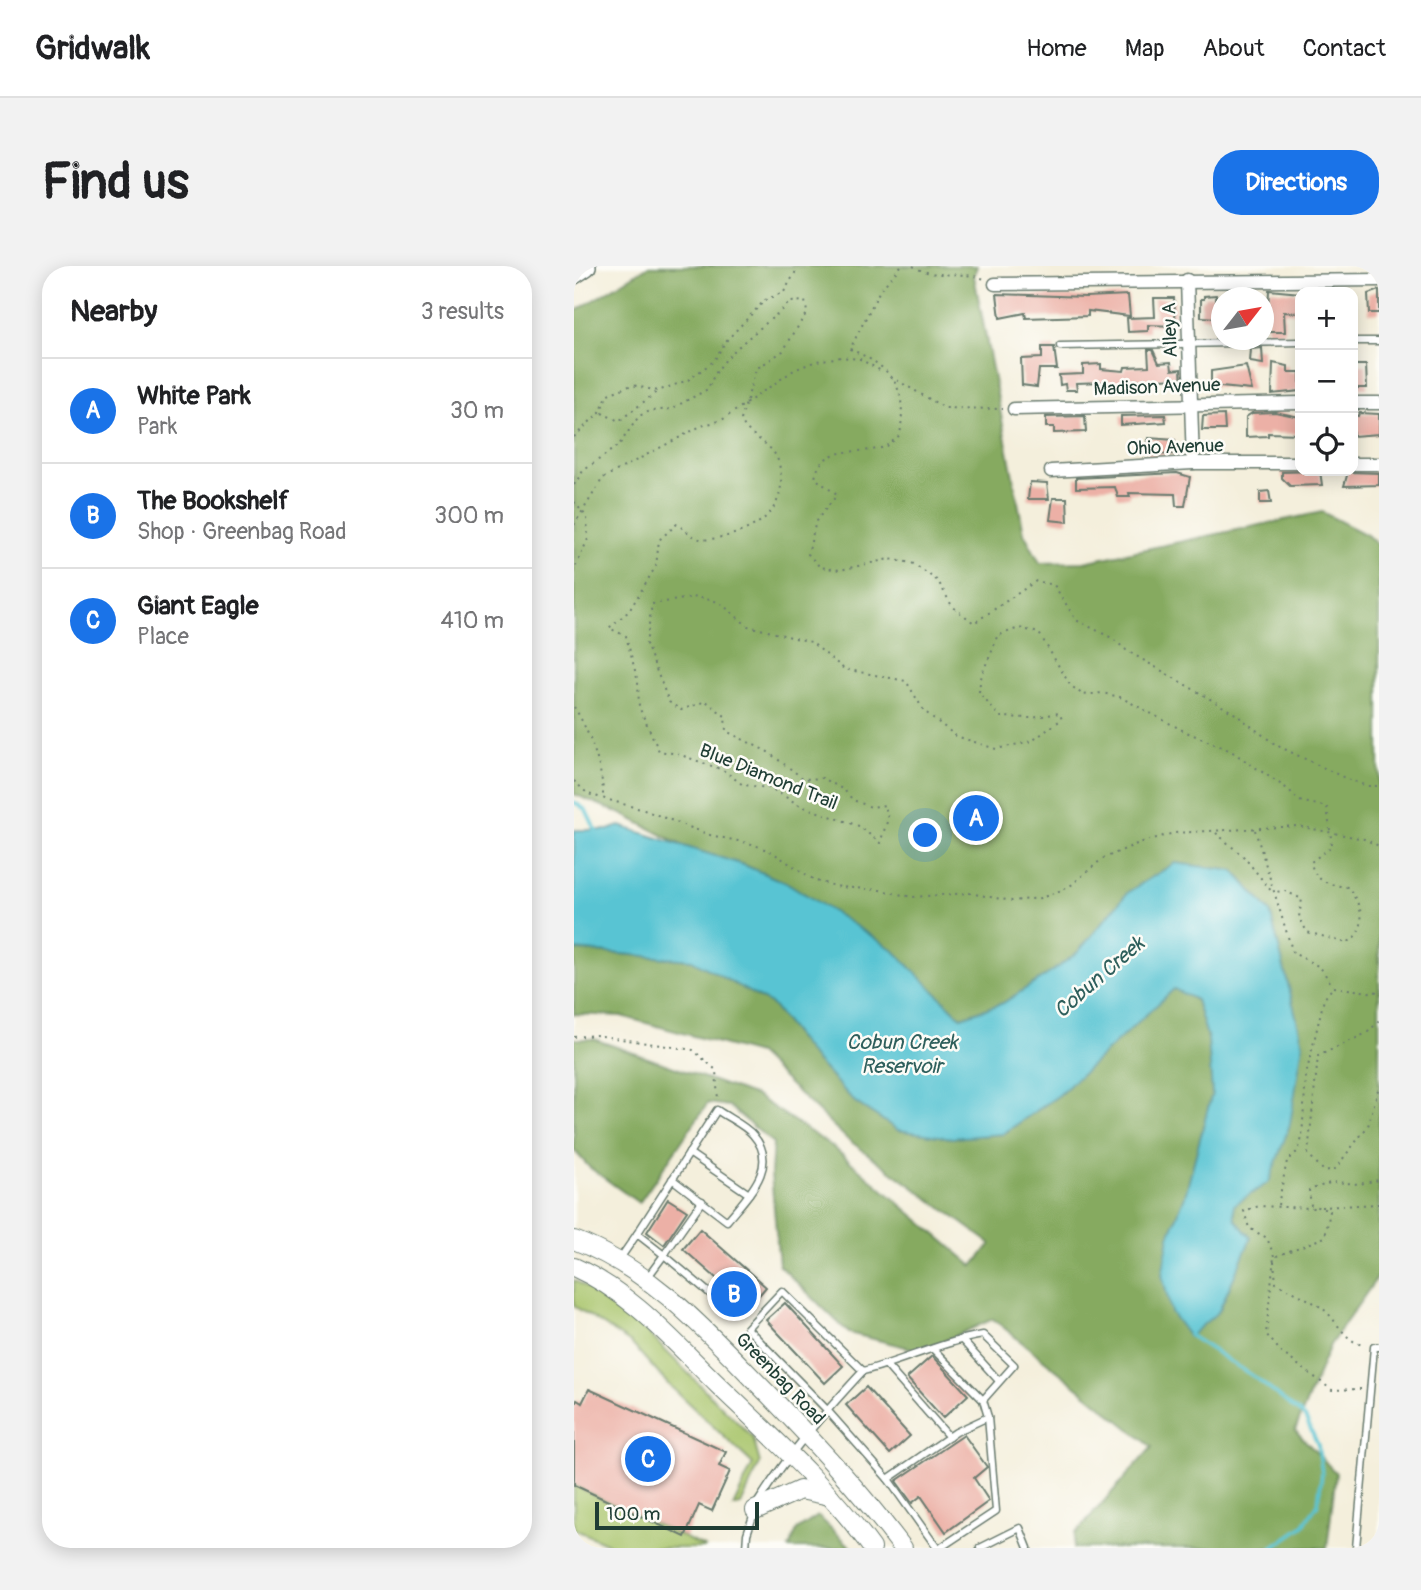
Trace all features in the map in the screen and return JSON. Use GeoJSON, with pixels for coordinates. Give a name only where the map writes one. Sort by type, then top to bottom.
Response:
{"type":"FeatureCollection","features":[{"type":"Feature","properties":{"kind":"main road"},"geometry":{"type":"LineString","coordinates":[[574,274],[586,266]]}},
{"type":"Feature","properties":{"kind":"main road","name":"Greenbag Road"},"geometry":{"type":"LineString","coordinates":[[574,1240],[619,1260],[647,1278],[702,1326],[849,1479],[903,1548]]}},
{"type":"Feature","properties":{"kind":"main road"},"geometry":{"type":"LineString","coordinates":[[574,1267],[607,1283],[645,1313],[791,1454],[832,1497],[872,1548]]}},
{"type":"Feature","properties":{"kind":"main road"},"geometry":{"type":"LineString","coordinates":[[755,1510],[800,1490],[832,1497]]}},
{"type":"Feature","properties":{"kind":"street"},"geometry":{"type":"LineString","coordinates":[[995,284],[1379,279]]}},
{"type":"Feature","properties":{"kind":"street","name":"Alley A"},"geometry":{"type":"LineString","coordinates":[[1187,280],[1193,463]]}},
{"type":"Feature","properties":{"kind":"street","name":"Madison Avenue"},"geometry":{"type":"LineString","coordinates":[[1014,409],[1295,403]]}},
{"type":"Feature","properties":{"kind":"street"},"geometry":{"type":"LineString","coordinates":[[1358,403],[1379,403]]}},
{"type":"Feature","properties":{"kind":"street","name":"Ohio Avenue"},"geometry":{"type":"LineString","coordinates":[[1051,471],[1193,463],[1295,463]]}},
{"type":"Feature","properties":{"kind":"street"},"geometry":{"type":"LineString","coordinates":[[1358,464],[1379,464]]}},
{"type":"Feature","properties":{"kind":"lane"},"geometry":{"type":"LineString","coordinates":[[1358,341],[1379,341]]}},
{"type":"Feature","properties":{"kind":"lane"},"geometry":{"type":"LineString","coordinates":[[1060,346],[1295,342]]}},
{"type":"Feature","properties":{"kind":"lane"},"geometry":{"type":"LineString","coordinates":[[619,1260],[717,1110],[753,1134],[761,1147],[764,1169],[727,1221],[672,1179]]}},
{"type":"Feature","properties":{"kind":"lane"},"geometry":{"type":"LineString","coordinates":[[689,1153],[748,1194]]}},
{"type":"Feature","properties":{"kind":"lane"},"geometry":{"type":"LineString","coordinates":[[647,1278],[702,1201]]}},
{"type":"Feature","properties":{"kind":"lane"},"geometry":{"type":"LineString","coordinates":[[637,1234],[732,1312]]}},
{"type":"Feature","properties":{"kind":"lane"},"geometry":{"type":"LineString","coordinates":[[863,1371],[782,1291],[747,1328],[827,1410],[888,1479],[939,1548],[996,1511],[988,1417],[984,1400],[933,1349]]}},
{"type":"Feature","properties":{"kind":"lane"},"geometry":{"type":"LineString","coordinates":[[747,1548],[747,1534],[755,1510],[791,1454],[863,1371],[961,1339],[983,1335],[1014,1365],[984,1400]]}},
{"type":"Feature","properties":{"kind":"lane"},"geometry":{"type":"LineString","coordinates":[[961,1339],[999,1381]]}},
{"type":"Feature","properties":{"kind":"lane"},"geometry":{"type":"LineString","coordinates":[[1356,1548],[1376,1347]]}},
{"type":"Feature","properties":{"kind":"lane"},"geometry":{"type":"LineString","coordinates":[[886,1365],[949,1437]]}},
{"type":"Feature","properties":{"kind":"lane"},"geometry":{"type":"LineString","coordinates":[[888,1479],[949,1437],[988,1417]]}},
{"type":"Feature","properties":{"kind":"lane"},"geometry":{"type":"LineString","coordinates":[[980,1548],[1020,1528],[1028,1548]]}},
{"type":"Feature","properties":{"kind":"path"},"geometry":{"type":"LineString","coordinates":[[600,412],[619,421],[658,391],[688,380],[714,361],[725,342],[765,300],[785,292],[799,266]]}},
{"type":"Feature","properties":{"kind":"path"},"geometry":{"type":"LineString","coordinates":[[901,266],[880,290],[850,349],[866,357],[888,375],[902,394],[904,409],[900,435],[886,446],[835,452],[817,468],[815,478],[837,495],[816,521],[808,554],[820,567],[840,570],[889,559],[912,563],[938,581],[952,606],[974,623],[1036,582],[1054,586],[1076,620],[1112,638],[1126,650],[1234,713],[1276,745],[1347,779],[1367,786],[1379,786]]}},
{"type":"Feature","properties":{"kind":"path"},"geometry":{"type":"LineString","coordinates":[[913,266],[931,274],[957,273],[995,284]]}},
{"type":"Feature","properties":{"kind":"path","name":"Blue Diamond Trail"},"geometry":{"type":"LineString","coordinates":[[574,485],[583,471],[619,445],[639,416],[650,411],[671,409],[708,389],[714,370],[733,352],[790,302],[805,301],[807,312],[796,334],[783,351],[756,369],[741,420],[744,427],[765,440],[779,461],[778,503],[769,517],[751,529],[723,537],[700,539],[677,524],[659,540],[656,566],[629,611],[609,628],[626,636],[638,682],[639,706],[659,751],[678,754],[723,770],[743,785],[770,788],[801,806],[859,826],[880,844],[888,819],[885,805],[871,807],[853,800],[844,790],[823,778],[804,779],[768,752],[726,731],[725,716],[706,701],[681,710],[669,702],[646,643],[652,604],[696,597],[719,602],[748,626],[811,642],[844,669],[906,681],[924,711],[956,736],[996,748],[1032,741],[1062,719],[1059,713],[1032,718],[1000,717],[979,693],[980,671],[991,657],[997,636],[1019,628],[1039,633],[1070,685],[1083,695],[1102,693],[1120,698],[1184,731],[1231,751],[1289,790],[1299,801],[1327,807],[1331,834]]}},
{"type":"Feature","properties":{"kind":"path"},"geometry":{"type":"LineString","coordinates":[[574,525],[603,478],[694,429],[722,419],[794,370],[816,361],[841,357],[860,359],[945,408],[1014,409]]}},
{"type":"Feature","properties":{"kind":"path"},"geometry":{"type":"LineString","coordinates":[[574,437],[600,412],[608,394],[632,385],[658,391]]}},
{"type":"Feature","properties":{"kind":"path"},"geometry":{"type":"LineString","coordinates":[[574,502],[587,517],[588,539],[574,570]]}},
{"type":"Feature","properties":{"kind":"path"},"geometry":{"type":"LineString","coordinates":[[574,707],[585,723],[604,784],[603,797]]}},
{"type":"Feature","properties":{"kind":"path"},"geometry":{"type":"LineString","coordinates":[[574,782],[588,794],[710,835],[772,852],[816,881],[912,897],[969,893],[1012,901],[1041,898],[1069,887],[1102,859],[1139,843],[1174,833],[1297,826],[1364,839],[1379,846]]}},
{"type":"Feature","properties":{"kind":"path"},"geometry":{"type":"LineString","coordinates":[[1255,829],[1293,954],[1320,967],[1333,987],[1375,993],[1379,988]]}},
{"type":"Feature","properties":{"kind":"path"},"geometry":{"type":"LineString","coordinates":[[1215,832],[1244,857],[1273,892]]}},
{"type":"Feature","properties":{"kind":"path"},"geometry":{"type":"LineString","coordinates":[[1273,892],[1285,891],[1302,899],[1298,917],[1307,932],[1347,943],[1359,936],[1363,924],[1357,900],[1348,887],[1325,884],[1312,871],[1311,862],[1332,846],[1331,834]]}},
{"type":"Feature","properties":{"kind":"path"},"geometry":{"type":"LineString","coordinates":[[1278,1206],[1287,1161],[1298,1151],[1302,1138],[1306,1075],[1324,999],[1333,987]]}},
{"type":"Feature","properties":{"kind":"path"},"geometry":{"type":"LineString","coordinates":[[1379,1021],[1367,1033],[1318,1056],[1308,1154],[1324,1171],[1335,1169],[1368,1126],[1379,1086]]}},
{"type":"Feature","properties":{"kind":"path"},"geometry":{"type":"LineString","coordinates":[[574,1037],[594,1035],[693,1050],[716,1070],[719,1089],[717,1110]]}},
{"type":"Feature","properties":{"kind":"path"},"geometry":{"type":"LineString","coordinates":[[1274,1257],[1325,1237],[1330,1211],[1311,1205],[1309,1190],[1333,1182],[1359,1184],[1379,1180]]}},
{"type":"Feature","properties":{"kind":"path"},"geometry":{"type":"LineString","coordinates":[[1376,1347],[1358,1345],[1323,1308],[1276,1283],[1274,1257],[1267,1238],[1249,1228],[1244,1211],[1248,1208],[1278,1206],[1319,1208],[1379,1204]]}},
{"type":"Feature","properties":{"kind":"path"},"geometry":{"type":"LineString","coordinates":[[1274,1257],[1266,1334],[1282,1353],[1332,1390],[1355,1388],[1371,1391]]}},
{"type":"Feature","properties":{"kind":"green space"},"geometry":{"type":"Polygon","coordinates":[[[649,266],[977,266],[974,276],[1024,533],[1040,563],[1084,562],[1322,512],[1367,535],[1379,546],[1379,1275],[1330,1345],[1295,1430],[1336,1473],[1327,1548],[1073,1548],[1075,1534],[1152,1447],[993,1319],[922,1351],[849,1333],[779,1265],[771,1174],[773,1143],[729,1106],[708,1103],[639,1203],[589,1167],[574,1150],[574,1039],[594,1039],[756,1096],[833,1147],[973,1266],[991,1244],[846,1138],[758,1054],[621,1016],[574,1014],[574,950],[692,960],[772,1005],[810,1054],[855,1102],[898,1130],[952,1138],[1003,1134],[1059,1095],[1174,988],[1196,1000],[1208,1039],[1212,1093],[1185,1196],[1169,1237],[1219,1311],[1251,1238],[1235,1219],[1234,1205],[1303,1044],[1270,912],[1234,871],[1175,863],[1128,892],[1078,952],[1050,973],[1003,1003],[961,1017],[789,884],[744,865],[695,852],[624,815],[574,794],[574,312],[649,266]]]}},
{"type":"Feature","properties":{"kind":"green space"},"geometry":{"type":"Polygon","coordinates":[[[574,1280],[624,1309],[753,1438],[760,1463],[741,1505],[733,1507],[753,1464],[667,1383],[631,1343],[574,1306],[574,1280]]]}},
{"type":"Feature","properties":{"kind":"green space"},"geometry":{"type":"Polygon","coordinates":[[[574,1485],[706,1548],[616,1548],[574,1529],[574,1485]]]}},
{"type":"Feature","properties":{"kind":"green space"},"geometry":{"type":"Polygon","coordinates":[[[818,1516],[852,1548],[789,1548],[797,1530],[818,1516]]]}},
{"type":"Feature","properties":{"kind":"water","name":"Cobun Creek Reservoir"},"geometry":{"type":"Polygon","coordinates":[[[620,826],[744,865],[789,884],[892,949],[961,1017],[1003,1003],[1050,973],[1078,952],[1128,892],[1175,863],[1234,871],[1270,912],[1303,1044],[1290,1124],[1269,1182],[1234,1205],[1235,1219],[1251,1238],[1219,1311],[1189,1337],[1171,1312],[1162,1275],[1169,1237],[1185,1196],[1212,1093],[1208,1039],[1196,1000],[1174,989],[1059,1095],[1003,1134],[952,1138],[898,1130],[855,1102],[810,1054],[772,1005],[692,960],[574,950],[574,830],[608,830],[620,826]]]}},
{"type":"Feature","properties":{"kind":"building"},"geometry":{"type":"Polygon","coordinates":[[[1274,290],[1295,293],[1295,313],[1284,312],[1285,332],[1274,332],[1274,290]]]}},
{"type":"Feature","properties":{"kind":"building"},"geometry":{"type":"Polygon","coordinates":[[[1379,290],[1379,313],[1369,313],[1368,294],[1379,290]]]}},
{"type":"Feature","properties":{"kind":"building"},"geometry":{"type":"Polygon","coordinates":[[[997,294],[1086,297],[1128,295],[1130,316],[1088,311],[1088,316],[1026,318],[1025,313],[1000,318],[997,294]]]}},
{"type":"Feature","properties":{"kind":"building"},"geometry":{"type":"Polygon","coordinates":[[[1211,295],[1211,318],[1201,317],[1201,299],[1204,299],[1204,296],[1211,295]]]}},
{"type":"Feature","properties":{"kind":"building"},"geometry":{"type":"Polygon","coordinates":[[[1154,298],[1174,298],[1176,326],[1148,325],[1148,331],[1128,332],[1127,318],[1155,317],[1154,298]]]}},
{"type":"Feature","properties":{"kind":"building"},"geometry":{"type":"Polygon","coordinates":[[[1042,347],[1054,347],[1057,369],[1039,369],[1037,387],[1022,385],[1021,359],[1042,358],[1042,347]]]}},
{"type":"Feature","properties":{"kind":"building"},"geometry":{"type":"Polygon","coordinates":[[[1148,350],[1153,350],[1159,363],[1171,362],[1172,370],[1181,369],[1182,386],[1178,386],[1177,378],[1141,380],[1121,383],[1121,386],[1103,385],[1103,382],[1076,383],[1077,390],[1066,390],[1065,384],[1060,385],[1059,375],[1083,374],[1083,365],[1101,364],[1101,369],[1124,371],[1125,367],[1149,366],[1148,350]]]}},
{"type":"Feature","properties":{"kind":"building"},"geometry":{"type":"Polygon","coordinates":[[[1251,350],[1262,350],[1263,364],[1250,362],[1251,350]]]}},
{"type":"Feature","properties":{"kind":"building"},"geometry":{"type":"Polygon","coordinates":[[[1273,363],[1288,366],[1288,372],[1295,372],[1295,392],[1272,394],[1273,363]]]}},
{"type":"Feature","properties":{"kind":"building"},"geometry":{"type":"Polygon","coordinates":[[[1358,365],[1366,365],[1367,388],[1358,388],[1358,365]]]}},
{"type":"Feature","properties":{"kind":"building"},"geometry":{"type":"Polygon","coordinates":[[[1246,366],[1252,390],[1211,386],[1211,371],[1246,366]]]}},
{"type":"Feature","properties":{"kind":"building"},"geometry":{"type":"Polygon","coordinates":[[[1275,412],[1295,416],[1295,434],[1268,433],[1268,436],[1246,437],[1246,417],[1252,413],[1275,412]]]}},
{"type":"Feature","properties":{"kind":"building"},"geometry":{"type":"Polygon","coordinates":[[[1359,413],[1379,414],[1379,434],[1358,436],[1359,413]]]}},
{"type":"Feature","properties":{"kind":"building"},"geometry":{"type":"Polygon","coordinates":[[[1165,415],[1166,422],[1121,425],[1121,416],[1165,415]]]}},
{"type":"Feature","properties":{"kind":"building"},"geometry":{"type":"Polygon","coordinates":[[[1224,415],[1225,430],[1202,430],[1203,416],[1224,415]]]}},
{"type":"Feature","properties":{"kind":"building"},"geometry":{"type":"Polygon","coordinates":[[[1085,416],[1086,432],[1054,433],[1054,427],[1046,427],[1046,417],[1085,416]]]}},
{"type":"Feature","properties":{"kind":"building"},"geometry":{"type":"Polygon","coordinates":[[[1148,438],[1175,440],[1175,454],[1148,455],[1148,438]]]}},
{"type":"Feature","properties":{"kind":"building"},"geometry":{"type":"Polygon","coordinates":[[[1282,472],[1295,472],[1295,476],[1321,476],[1322,485],[1290,486],[1282,478],[1282,472]]]}},
{"type":"Feature","properties":{"kind":"building"},"geometry":{"type":"Polygon","coordinates":[[[1358,472],[1379,473],[1379,485],[1344,486],[1347,476],[1358,476],[1358,472]]]}},
{"type":"Feature","properties":{"kind":"building"},"geometry":{"type":"Polygon","coordinates":[[[1177,473],[1190,477],[1185,506],[1176,506],[1175,494],[1129,493],[1130,497],[1118,497],[1115,487],[1076,488],[1076,478],[1177,473]]]}},
{"type":"Feature","properties":{"kind":"building"},"geometry":{"type":"Polygon","coordinates":[[[1030,482],[1047,483],[1049,499],[1028,499],[1030,482]]]}},
{"type":"Feature","properties":{"kind":"building"},"geometry":{"type":"Polygon","coordinates":[[[1269,491],[1271,503],[1260,503],[1260,492],[1269,491]]]}},
{"type":"Feature","properties":{"kind":"building"},"geometry":{"type":"Polygon","coordinates":[[[1053,498],[1067,498],[1068,522],[1050,520],[1053,498]]]}},
{"type":"Feature","properties":{"kind":"building"},"geometry":{"type":"Polygon","coordinates":[[[668,1199],[687,1211],[664,1245],[647,1232],[668,1199]]]}},
{"type":"Feature","properties":{"kind":"building"},"geometry":{"type":"Polygon","coordinates":[[[700,1229],[766,1287],[749,1307],[683,1249],[700,1229]]]}},
{"type":"Feature","properties":{"kind":"building"},"geometry":{"type":"Polygon","coordinates":[[[785,1303],[843,1366],[825,1383],[766,1320],[785,1303]]]}},
{"type":"Feature","properties":{"kind":"building"},"geometry":{"type":"Polygon","coordinates":[[[932,1356],[968,1395],[943,1418],[907,1378],[932,1356]]]}},
{"type":"Feature","properties":{"kind":"building"},"geometry":{"type":"Polygon","coordinates":[[[866,1387],[910,1436],[890,1454],[846,1405],[866,1387]]]}},
{"type":"Feature","properties":{"kind":"building"},"geometry":{"type":"Polygon","coordinates":[[[589,1389],[726,1452],[719,1466],[730,1471],[712,1511],[699,1505],[685,1537],[574,1485],[574,1406],[577,1400],[582,1403],[589,1389]]]}},
{"type":"Feature","properties":{"kind":"building"},"geometry":{"type":"Polygon","coordinates":[[[964,1435],[987,1467],[974,1478],[989,1501],[946,1532],[921,1496],[912,1503],[896,1481],[964,1435]]]}},
{"type":"Feature","properties":{"kind":"waterway","name":"Cobun Creek"},"geometry":{"type":"LineString","coordinates":[[574,802],[586,810],[597,833]]}},
{"type":"Feature","properties":{"kind":"waterway","name":"Cobun Creek"},"geometry":{"type":"LineString","coordinates":[[1189,1335],[1253,1376],[1305,1417],[1318,1445],[1322,1473],[1318,1504],[1302,1527],[1272,1548]]}},
{"type":"Feature","properties":{"kind":"place","name":"White Park"},"geometry":{"type":"Point","coordinates":[976,818]}},
{"type":"Feature","properties":{"kind":"place","name":"The Bookshelf"},"geometry":{"type":"Point","coordinates":[734,1294]}},
{"type":"Feature","properties":{"kind":"place","name":"Giant Eagle"},"geometry":{"type":"Point","coordinates":[648,1459]}}]}
